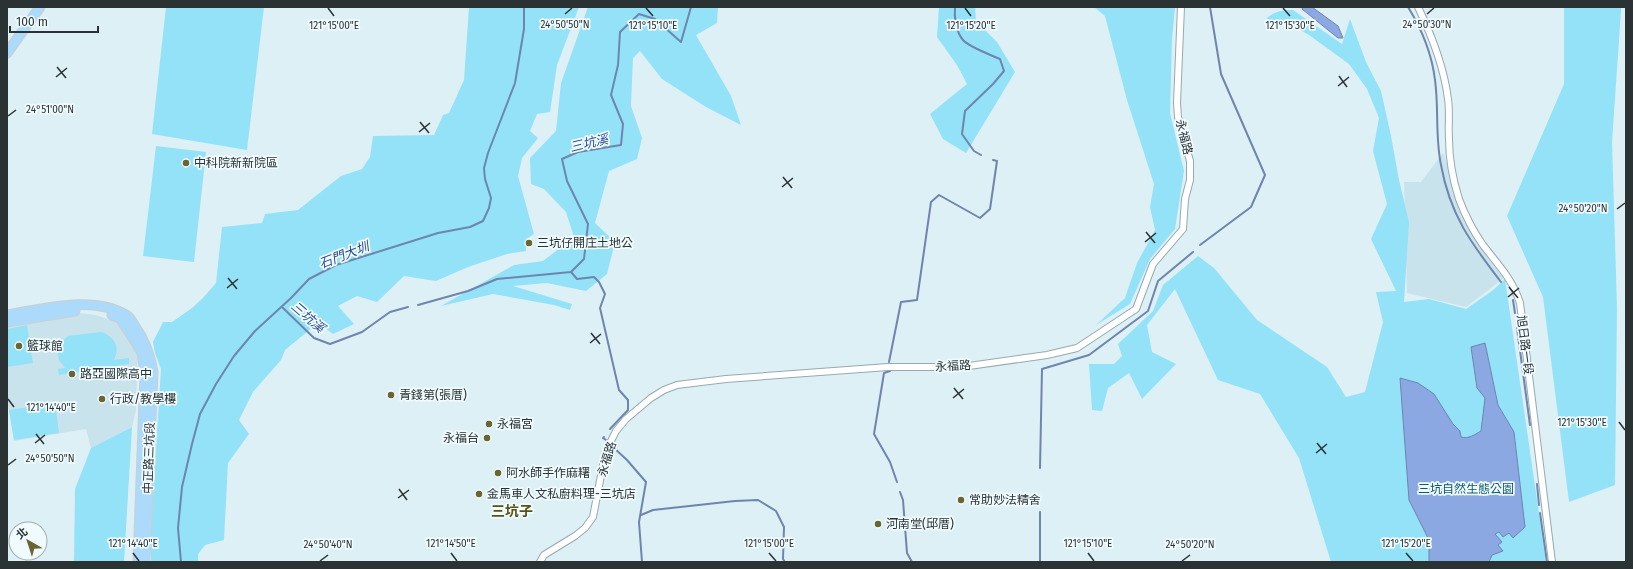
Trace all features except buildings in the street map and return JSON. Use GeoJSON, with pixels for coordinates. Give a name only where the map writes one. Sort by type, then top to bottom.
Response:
{"type":"FeatureCollection","features":[{"type":"Feature","properties":{"kind":"main road"},"geometry":{"type":"LineString","coordinates":[[7,53],[40,7]]}},
{"type":"Feature","properties":{"kind":"main road","name":"中正路三坑段"},"geometry":{"type":"LineString","coordinates":[[7,315],[84,304],[98,305],[128,316],[142,337],[150,354],[153,372],[145,562]]}},
{"type":"Feature","properties":{"kind":"main road","name":"中正路三坑段"},"geometry":{"type":"LineString","coordinates":[[7,322],[79,310],[96,309],[120,318],[142,353],[145,373],[138,562]]}},
{"type":"Feature","properties":{"kind":"street","name":"永福路"},"geometry":{"type":"LineString","coordinates":[[540,562],[544,555],[585,528],[593,517],[603,465],[609,445],[616,431],[626,419],[651,398],[664,390],[676,385],[726,379],[888,367],[962,367],[1047,355],[1076,348],[1136,309],[1153,264],[1183,229],[1185,199],[1190,180],[1190,161],[1178,117],[1181,7]]}},
{"type":"Feature","properties":{"kind":"street","name":"旭日路一段"},"geometry":{"type":"LineString","coordinates":[[1418,7],[1433,40],[1445,81],[1448,100],[1450,160],[1454,181],[1460,200],[1467,217],[1482,244],[1510,279],[1517,292],[1520,303],[1552,562]]}},
{"type":"Feature","properties":{"kind":"shaded area"},"geometry":{"type":"Polygon","coordinates":[[[1303,7],[1312,7],[1338,26],[1343,38],[1338,38],[1302,9],[1303,7]]]}},
{"type":"Feature","properties":{"kind":"shaded area"},"geometry":{"type":"Polygon","coordinates":[[[1443,153],[1469,223],[1504,278],[1466,307],[1407,293],[1404,182],[1421,182],[1443,153]]]}},
{"type":"Feature","properties":{"kind":"shaded area","name":"路亞國際高中"},"geometry":{"type":"Polygon","coordinates":[[[79,313],[96,315],[119,323],[138,350],[136,410],[132,427],[91,448],[86,429],[14,441],[7,399],[7,325],[79,313]]]}},
{"type":"Feature","properties":{"kind":"shaded area"},"geometry":{"type":"Polygon","coordinates":[[[1485,343],[1498,405],[1514,432],[1525,527],[1513,538],[1509,533],[1503,537],[1499,532],[1495,534],[1502,542],[1498,545],[1503,551],[1492,555],[1489,562],[1429,562],[1429,540],[1409,500],[1400,378],[1418,383],[1434,394],[1453,424],[1460,431],[1461,437],[1471,436],[1481,431],[1485,398],[1477,388],[1471,347],[1485,343]]]}},
{"type":"Feature","properties":{"kind":"green space"},"geometry":{"type":"Polygon","coordinates":[[[166,7],[264,7],[247,150],[152,134],[166,7]]]}},
{"type":"Feature","properties":{"kind":"green space"},"geometry":{"type":"Polygon","coordinates":[[[469,7],[579,7],[557,65],[550,112],[537,114],[530,131],[538,138],[522,158],[518,176],[534,234],[526,239],[526,251],[507,254],[468,267],[436,281],[404,276],[377,302],[357,296],[338,306],[354,324],[333,334],[318,323],[285,350],[281,360],[253,392],[239,420],[249,434],[228,463],[224,540],[205,545],[198,554],[198,562],[151,562],[151,529],[161,369],[155,353],[153,342],[163,322],[172,322],[192,308],[216,283],[222,227],[262,223],[265,214],[298,210],[341,176],[362,169],[370,157],[373,136],[434,135],[443,115],[449,113],[464,80],[469,7]]]}},
{"type":"Feature","properties":{"kind":"green space"},"geometry":{"type":"Polygon","coordinates":[[[588,7],[718,7],[717,23],[696,35],[731,96],[741,125],[706,107],[662,79],[640,51],[633,58],[631,106],[642,138],[637,159],[609,171],[595,223],[615,242],[607,274],[586,291],[547,283],[513,286],[572,304],[570,310],[554,305],[493,294],[441,306],[514,265],[543,261],[574,237],[566,212],[544,189],[531,184],[530,158],[556,131],[561,83],[588,7]]]}},
{"type":"Feature","properties":{"kind":"green space"},"geometry":{"type":"Polygon","coordinates":[[[939,7],[975,7],[976,21],[997,42],[1015,72],[966,153],[943,139],[930,114],[967,84],[957,65],[937,37],[939,7]]]}},
{"type":"Feature","properties":{"kind":"green space"},"geometry":{"type":"Polygon","coordinates":[[[1094,7],[1175,7],[1172,39],[1170,113],[1184,171],[1175,229],[1150,259],[1130,304],[1096,325],[1125,298],[1137,263],[1155,230],[1150,207],[1154,184],[1127,100],[1105,16],[1094,7]]]}},
{"type":"Feature","properties":{"kind":"green space"},"geometry":{"type":"Polygon","coordinates":[[[1564,7],[1621,7],[1612,142],[1617,308],[1615,485],[1569,502],[1543,297],[1507,216],[1564,84],[1564,7]]]}},
{"type":"Feature","properties":{"kind":"green space","name":"三坑自然生態公園"},"geometry":{"type":"Polygon","coordinates":[[[1293,10],[1342,44],[1350,19],[1366,62],[1381,91],[1409,222],[1404,302],[1429,299],[1466,309],[1492,291],[1505,279],[1546,562],[1331,562],[1299,458],[1260,394],[1218,380],[1175,289],[1147,325],[1152,352],[1176,364],[1142,399],[1129,373],[1108,388],[1102,411],[1092,410],[1089,364],[1114,364],[1122,356],[1118,344],[1153,311],[1163,285],[1198,256],[1214,268],[1257,320],[1327,367],[1346,397],[1365,392],[1383,322],[1376,292],[1396,291],[1371,239],[1387,204],[1373,151],[1379,118],[1367,89],[1349,64],[1309,35],[1288,23],[1277,24],[1268,22],[1267,18],[1276,12],[1293,10]]]}},
{"type":"Feature","properties":{"kind":"green space"},"geometry":{"type":"Polygon","coordinates":[[[156,146],[206,152],[194,262],[143,256],[156,146]]]}},
{"type":"Feature","properties":{"kind":"green space","name":"籃球館"},"geometry":{"type":"Polygon","coordinates":[[[27,325],[33,363],[7,367],[7,329],[27,325]]]}},
{"type":"Feature","properties":{"kind":"green space"},"geometry":{"type":"Polygon","coordinates":[[[101,332],[110,336],[115,343],[117,351],[114,360],[129,358],[129,364],[59,375],[58,369],[65,368],[59,360],[57,350],[61,342],[68,336],[101,332]]]}},
{"type":"Feature","properties":{"kind":"green space"},"geometry":{"type":"Polygon","coordinates":[[[55,403],[59,433],[14,440],[9,410],[55,403]]]}},
{"type":"Feature","properties":{"kind":"green space"},"geometry":{"type":"Polygon","coordinates":[[[132,427],[124,562],[74,562],[75,489],[91,448],[132,427]]]}},
{"type":"Feature","properties":{"kind":"waterway","name":"石門大圳"},"geometry":{"type":"LineString","coordinates":[[181,562],[178,528],[182,487],[200,414],[216,384],[234,356],[255,331],[291,298],[309,279],[336,265],[438,233],[470,227],[483,221],[489,208],[491,198],[485,179],[484,168],[488,153],[515,83],[524,29],[524,7]]}},
{"type":"Feature","properties":{"kind":"waterway","name":"三坑溪"},"geometry":{"type":"LineString","coordinates":[[418,305],[468,291],[497,279],[571,272],[584,259],[588,224],[567,181],[562,159],[578,152],[621,145],[623,124],[611,95],[618,65],[620,32],[639,14],[655,19],[681,42],[691,7]]}},
{"type":"Feature","properties":{"kind":"waterway"},"geometry":{"type":"LineString","coordinates":[[955,7],[956,24],[963,40],[975,48],[1000,59],[1004,71],[965,111],[962,134],[974,151],[981,155]]}},
{"type":"Feature","properties":{"kind":"waterway"},"geometry":{"type":"LineString","coordinates":[[1200,245],[1251,207],[1265,175],[1221,74],[1210,7]]}},
{"type":"Feature","properties":{"kind":"waterway"},"geometry":{"type":"LineString","coordinates":[[1408,7],[1425,42],[1434,71],[1439,154],[1450,199],[1463,228],[1501,282]]}},
{"type":"Feature","properties":{"kind":"waterway"},"geometry":{"type":"LineString","coordinates":[[889,362],[901,302],[917,300],[931,202],[939,195],[980,218],[990,209],[997,161],[993,160]]}},
{"type":"Feature","properties":{"kind":"waterway"},"geometry":{"type":"LineString","coordinates":[[1040,468],[1042,369],[1089,355],[1148,311],[1158,281],[1193,252]]}},
{"type":"Feature","properties":{"kind":"waterway"},"geometry":{"type":"LineString","coordinates":[[571,272],[577,279],[594,277],[599,282],[605,294],[600,308],[619,390],[628,400],[628,410],[610,429]]}},
{"type":"Feature","properties":{"kind":"waterway"},"geometry":{"type":"LineString","coordinates":[[1513,300],[1515,313]]}},
{"type":"Feature","properties":{"kind":"waterway","name":"三坑溪"},"geometry":{"type":"LineString","coordinates":[[282,307],[314,338],[330,344],[362,332],[390,312],[408,307]]}},
{"type":"Feature","properties":{"kind":"waterway"},"geometry":{"type":"LineString","coordinates":[[1517,328],[1530,425]]}},
{"type":"Feature","properties":{"kind":"waterway"},"geometry":{"type":"LineString","coordinates":[[890,371],[884,373],[874,434],[890,462],[897,482]]}},
{"type":"Feature","properties":{"kind":"waterway"},"geometry":{"type":"LineString","coordinates":[[604,437],[603,438],[606,440]]}},
{"type":"Feature","properties":{"kind":"waterway"},"geometry":{"type":"LineString","coordinates":[[614,448],[627,460],[646,482],[639,522],[642,562]]}},
{"type":"Feature","properties":{"kind":"waterway"},"geometry":{"type":"LineString","coordinates":[[1537,484],[1539,505]]}},
{"type":"Feature","properties":{"kind":"waterway"},"geometry":{"type":"LineString","coordinates":[[900,492],[903,500],[907,553],[912,562]]}},
{"type":"Feature","properties":{"kind":"waterway"},"geometry":{"type":"LineString","coordinates":[[641,515],[653,510],[758,500],[776,511],[784,527],[783,559],[785,562]]}},
{"type":"Feature","properties":{"kind":"waterway"},"geometry":{"type":"LineString","coordinates":[[1040,512],[1040,562]]}},
{"type":"Feature","properties":{"kind":"waterway"},"geometry":{"type":"LineString","coordinates":[[1540,513],[1547,562]]}},
{"type":"Feature","properties":{"kind":"place","name":"中科院新新院區"},"geometry":{"type":"Point","coordinates":[186,163]}},
{"type":"Feature","properties":{"kind":"place","name":"三坑仔開庄土地公"},"geometry":{"type":"Point","coordinates":[529,243]}},
{"type":"Feature","properties":{"kind":"place","name":"籃球館"},"geometry":{"type":"Point","coordinates":[19,346]}},
{"type":"Feature","properties":{"kind":"place","name":"路亞國際高中"},"geometry":{"type":"Point","coordinates":[72,374]}},
{"type":"Feature","properties":{"kind":"place","name":"青錢第(張厝)"},"geometry":{"type":"Point","coordinates":[391,395]}},
{"type":"Feature","properties":{"kind":"place","name":"行政/教學樓"},"geometry":{"type":"Point","coordinates":[102,399]}},
{"type":"Feature","properties":{"kind":"place","name":"永福宮"},"geometry":{"type":"Point","coordinates":[489,424]}},
{"type":"Feature","properties":{"kind":"place","name":"永福台"},"geometry":{"type":"Point","coordinates":[487,438]}},
{"type":"Feature","properties":{"kind":"place","name":"阿水師手作麻糬"},"geometry":{"type":"Point","coordinates":[498,473]}},
{"type":"Feature","properties":{"kind":"place","name":"金馬車人文私廚料理-三坑店"},"geometry":{"type":"Point","coordinates":[479,494]}},
{"type":"Feature","properties":{"kind":"place","name":"常助妙法精舍"},"geometry":{"type":"Point","coordinates":[961,500]}},
{"type":"Feature","properties":{"kind":"place","name":"河南堂(邱厝)"},"geometry":{"type":"Point","coordinates":[878,524]}},
{"type":"Feature","properties":{"kind":"district","name":"三坑子"},"geometry":{"type":"Point","coordinates":[512,511]}}]}
